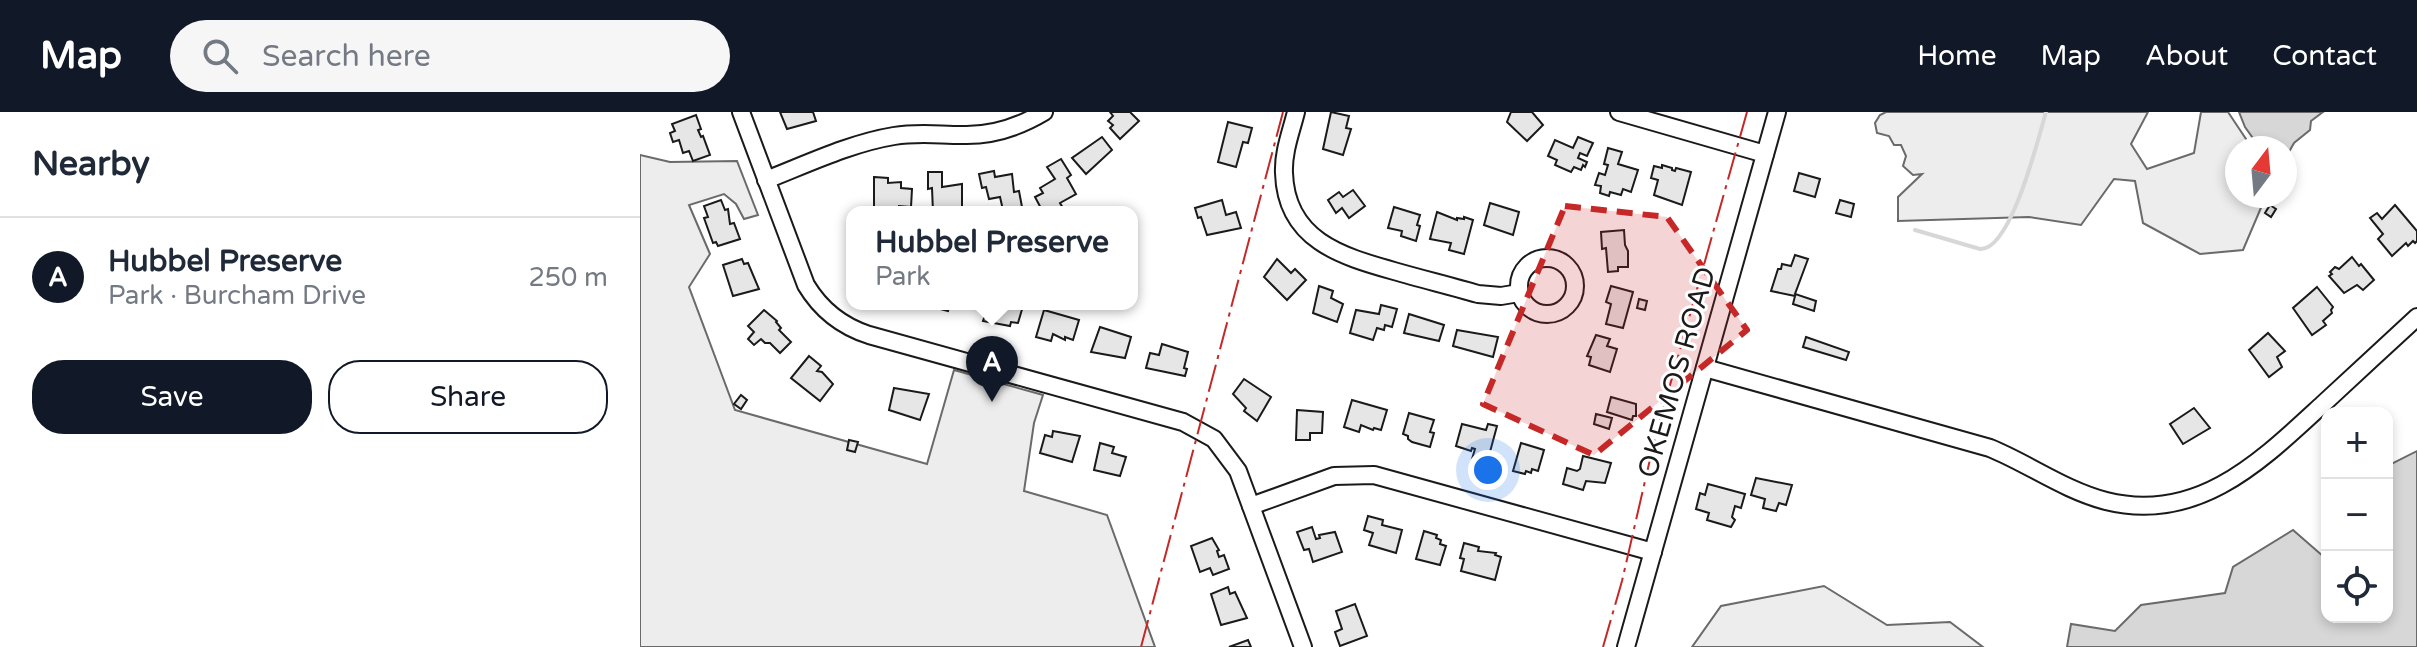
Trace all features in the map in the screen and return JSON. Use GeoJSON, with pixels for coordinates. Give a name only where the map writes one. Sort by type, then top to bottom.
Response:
{"type":"FeatureCollection","features":[{"type":"Feature","properties":{"kind":"street"},"geometry":{"type":"LineString","coordinates":[[741,112],[806,285],[819,305],[837,321],[869,335],[1194,426],[1214,439],[1231,459],[1303,647]]}},
{"type":"Feature","properties":{"kind":"street"},"geometry":{"type":"LineString","coordinates":[[766,180],[889,137],[925,133],[985,134],[1010,128],[1044,112]]}},
{"type":"Feature","properties":{"kind":"street"},"geometry":{"type":"LineString","coordinates":[[1296,112],[1284,159],[1287,194],[1303,226],[1322,245],[1346,257],[1478,294],[1501,296],[1519,293]]}},
{"type":"Feature","properties":{"kind":"street"},"geometry":{"type":"LineString","coordinates":[[1619,112],[1765,154]]}},
{"type":"Feature","properties":{"kind":"street","name":"OKEMOS ROAD"},"geometry":{"type":"LineString","coordinates":[[1626,647],[1777,112]]}},
{"type":"Feature","properties":{"kind":"street"},"geometry":{"type":"LineString","coordinates":[[1705,368],[1990,448],[2060,484],[2108,502],[2165,504],[2197,497],[2249,471],[2417,317]]}},
{"type":"Feature","properties":{"kind":"street"},"geometry":{"type":"LineString","coordinates":[[1251,506],[1334,476],[1374,475],[1653,552]]}},
{"type":"Feature","properties":{"kind":"highlighted area"},"geometry":{"type":"Polygon","coordinates":[[[1565,206],[1667,217],[1747,330],[1594,455],[1483,404],[1565,206]]]}},
{"type":"Feature","properties":{"kind":"shaded area"},"geometry":{"type":"Polygon","coordinates":[[[1886,112],[2148,112],[2131,144],[2147,169],[2194,153],[2201,112],[2228,112],[2244,136],[2225,136],[2225,208],[2261,208],[2243,250],[2200,254],[2143,223],[2135,181],[2114,179],[2081,225],[2029,217],[1898,221],[1898,197],[1922,174],[1913,175],[1903,166],[1906,156],[1901,145],[1894,145],[1889,136],[1877,133],[1875,123],[1886,112]]]}},
{"type":"Feature","properties":{"kind":"shaded area"},"geometry":{"type":"Polygon","coordinates":[[[2239,112],[2323,112],[2311,121],[2310,130],[2297,141],[2297,136],[2251,136],[2239,112]]]}},
{"type":"Feature","properties":{"kind":"shaded area"},"geometry":{"type":"Polygon","coordinates":[[[640,155],[670,162],[737,161],[758,215],[744,219],[736,204],[724,194],[689,205],[710,254],[689,287],[735,410],[927,464],[954,370],[1043,395],[1034,423],[1024,491],[1107,515],[1155,647],[640,647],[640,155]]]}},
{"type":"Feature","properties":{"kind":"shaded area"},"geometry":{"type":"Polygon","coordinates":[[[2417,451],[2417,647],[2067,647],[2071,624],[2115,631],[2141,605],[2225,593],[2233,567],[2293,530],[2321,554],[2321,623],[2393,623],[2393,463],[2417,451]]]}},
{"type":"Feature","properties":{"kind":"shaded area"},"geometry":{"type":"Polygon","coordinates":[[[1824,586],[1887,625],[1950,622],[1983,647],[1692,647],[1721,606],[1824,586]]]}},
{"type":"Feature","properties":{"kind":"building"},"geometry":{"type":"Polygon","coordinates":[[[780,112],[813,112],[816,121],[787,129],[780,112]]]}},
{"type":"Feature","properties":{"kind":"building"},"geometry":{"type":"Polygon","coordinates":[[[1110,112],[1130,112],[1139,121],[1120,139],[1110,128],[1113,125],[1108,121],[1113,116],[1110,112]]]}},
{"type":"Feature","properties":{"kind":"building"},"geometry":{"type":"Polygon","coordinates":[[[1331,112],[1349,116],[1346,128],[1351,129],[1343,155],[1323,149],[1331,112]]]}},
{"type":"Feature","properties":{"kind":"building"},"geometry":{"type":"Polygon","coordinates":[[[1511,112],[1532,112],[1543,125],[1527,141],[1507,122],[1511,112]]]}},
{"type":"Feature","properties":{"kind":"building"},"geometry":{"type":"Polygon","coordinates":[[[696,115],[701,129],[698,130],[710,155],[693,161],[689,151],[683,153],[679,140],[673,142],[670,133],[675,131],[672,124],[696,115]]]}},
{"type":"Feature","properties":{"kind":"building"},"geometry":{"type":"Polygon","coordinates":[[[1228,122],[1252,128],[1248,143],[1243,142],[1236,167],[1218,162],[1228,122]]]}},
{"type":"Feature","properties":{"kind":"building"},"geometry":{"type":"Polygon","coordinates":[[[1102,137],[1112,150],[1086,174],[1072,158],[1102,137]]]}},
{"type":"Feature","properties":{"kind":"building"},"geometry":{"type":"Polygon","coordinates":[[[1578,137],[1593,143],[1587,156],[1580,153],[1578,158],[1587,162],[1585,167],[1583,165],[1581,170],[1574,167],[1571,172],[1555,165],[1557,160],[1548,156],[1555,140],[1573,148],[1578,137]]]}},
{"type":"Feature","properties":{"kind":"building"},"geometry":{"type":"Polygon","coordinates":[[[1608,148],[1622,152],[1618,164],[1638,170],[1631,192],[1623,189],[1621,195],[1610,192],[1609,196],[1600,193],[1601,186],[1595,185],[1599,173],[1605,175],[1608,148]]]}},
{"type":"Feature","properties":{"kind":"building"},"geometry":{"type":"Polygon","coordinates":[[[1061,159],[1071,175],[1067,178],[1076,194],[1060,203],[1062,206],[1040,206],[1035,197],[1043,193],[1040,188],[1055,179],[1047,167],[1061,159]]]}},
{"type":"Feature","properties":{"kind":"building"},"geometry":{"type":"Polygon","coordinates":[[[1662,165],[1675,171],[1676,168],[1691,172],[1682,205],[1654,195],[1658,180],[1651,178],[1654,166],[1662,168],[1662,165]]]}},
{"type":"Feature","properties":{"kind":"building"},"geometry":{"type":"Polygon","coordinates":[[[994,171],[995,177],[1012,174],[1014,192],[1019,191],[1022,206],[1002,206],[1000,197],[989,199],[986,187],[982,188],[979,174],[994,171]]]}},
{"type":"Feature","properties":{"kind":"building"},"geometry":{"type":"Polygon","coordinates":[[[928,172],[942,172],[942,187],[962,184],[962,206],[933,206],[932,188],[928,189],[928,172]]]}},
{"type":"Feature","properties":{"kind":"building"},"geometry":{"type":"Polygon","coordinates":[[[1799,173],[1820,179],[1815,197],[1794,191],[1799,173]]]}},
{"type":"Feature","properties":{"kind":"building"},"geometry":{"type":"Polygon","coordinates":[[[874,177],[888,178],[888,183],[901,182],[901,188],[912,189],[911,206],[874,206],[874,177]]]}},
{"type":"Feature","properties":{"kind":"building"},"geometry":{"type":"Polygon","coordinates":[[[1353,190],[1365,206],[1349,218],[1342,208],[1336,213],[1328,200],[1339,192],[1343,197],[1353,190]]]}},
{"type":"Feature","properties":{"kind":"building"},"geometry":{"type":"Polygon","coordinates":[[[721,200],[725,210],[728,209],[730,224],[734,223],[740,239],[718,246],[716,242],[713,243],[704,218],[708,217],[704,206],[721,200]]]}},
{"type":"Feature","properties":{"kind":"building"},"geometry":{"type":"Polygon","coordinates":[[[1222,200],[1226,215],[1236,212],[1241,228],[1207,235],[1195,208],[1222,200]]]}},
{"type":"Feature","properties":{"kind":"building"},"geometry":{"type":"Polygon","coordinates":[[[1840,200],[1854,204],[1851,217],[1836,213],[1840,200]]]}},
{"type":"Feature","properties":{"kind":"building"},"geometry":{"type":"Polygon","coordinates":[[[1490,203],[1519,212],[1513,235],[1484,225],[1490,203]]]}},
{"type":"Feature","properties":{"kind":"building"},"geometry":{"type":"Polygon","coordinates":[[[2395,205],[2417,231],[2417,241],[2408,246],[2406,243],[2392,256],[2378,239],[2383,234],[2370,218],[2377,213],[2382,219],[2395,205]]]}},
{"type":"Feature","properties":{"kind":"building"},"geometry":{"type":"Polygon","coordinates":[[[1394,207],[1420,215],[1416,241],[1401,236],[1402,231],[1388,228],[1394,207]]]}},
{"type":"Feature","properties":{"kind":"building"},"geometry":{"type":"Polygon","coordinates":[[[2268,208],[2276,209],[2271,217],[2265,213],[2268,208]]]}},
{"type":"Feature","properties":{"kind":"building"},"geometry":{"type":"Polygon","coordinates":[[[1437,212],[1457,220],[1464,217],[1473,220],[1464,254],[1449,250],[1451,243],[1430,239],[1437,212]]]}},
{"type":"Feature","properties":{"kind":"building"},"geometry":{"type":"Polygon","coordinates":[[[1624,230],[1628,267],[1618,267],[1618,271],[1608,272],[1601,232],[1624,230]]]}},
{"type":"Feature","properties":{"kind":"building"},"geometry":{"type":"Polygon","coordinates":[[[1795,255],[1808,259],[1795,294],[1816,301],[1814,311],[1793,304],[1795,296],[1771,291],[1778,269],[1782,264],[1791,266],[1795,255]]]}},
{"type":"Feature","properties":{"kind":"building"},"geometry":{"type":"Polygon","coordinates":[[[2352,257],[2374,280],[2363,290],[2357,285],[2344,293],[2329,276],[2335,267],[2339,269],[2352,257]]]}},
{"type":"Feature","properties":{"kind":"building"},"geometry":{"type":"Polygon","coordinates":[[[742,259],[744,264],[748,263],[759,289],[733,296],[723,265],[742,259]]]}},
{"type":"Feature","properties":{"kind":"building"},"geometry":{"type":"Polygon","coordinates":[[[1277,259],[1291,273],[1295,269],[1306,280],[1287,300],[1264,277],[1277,259]]]}},
{"type":"Feature","properties":{"kind":"building"},"geometry":{"type":"Polygon","coordinates":[[[1319,286],[1333,291],[1331,298],[1343,304],[1337,322],[1313,313],[1319,286]]]}},
{"type":"Feature","properties":{"kind":"building"},"geometry":{"type":"Polygon","coordinates":[[[1611,286],[1633,292],[1623,328],[1606,324],[1611,304],[1606,302],[1611,286]]]}},
{"type":"Feature","properties":{"kind":"building"},"geometry":{"type":"Polygon","coordinates":[[[2317,287],[2333,307],[2332,313],[2323,321],[2326,325],[2312,335],[2293,308],[2317,287]]]}},
{"type":"Feature","properties":{"kind":"building"},"geometry":{"type":"Polygon","coordinates":[[[1639,299],[1647,301],[1645,310],[1637,308],[1639,299]]]}},
{"type":"Feature","properties":{"kind":"building"},"geometry":{"type":"Polygon","coordinates":[[[1381,305],[1397,309],[1392,327],[1385,325],[1384,330],[1377,328],[1373,340],[1350,333],[1356,310],[1379,314],[1381,305]]]}},
{"type":"Feature","properties":{"kind":"building"},"geometry":{"type":"Polygon","coordinates":[[[764,310],[777,321],[779,330],[791,342],[780,353],[761,339],[754,345],[748,339],[754,332],[748,326],[764,310]]]}},
{"type":"Feature","properties":{"kind":"building"},"geometry":{"type":"Polygon","coordinates":[[[987,310],[1022,310],[1018,323],[1011,322],[1010,326],[983,321],[987,310]]]}},
{"type":"Feature","properties":{"kind":"building"},"geometry":{"type":"Polygon","coordinates":[[[1044,310],[1079,320],[1073,340],[1053,334],[1051,341],[1036,337],[1044,310]]]}},
{"type":"Feature","properties":{"kind":"building"},"geometry":{"type":"Polygon","coordinates":[[[1409,314],[1444,325],[1439,341],[1404,333],[1409,314]]]}},
{"type":"Feature","properties":{"kind":"building"},"geometry":{"type":"Polygon","coordinates":[[[1100,327],[1131,337],[1125,358],[1091,352],[1100,327]]]}},
{"type":"Feature","properties":{"kind":"building"},"geometry":{"type":"Polygon","coordinates":[[[1457,330],[1498,337],[1493,357],[1453,346],[1457,330]]]}},
{"type":"Feature","properties":{"kind":"building"},"geometry":{"type":"Polygon","coordinates":[[[2268,333],[2285,351],[2277,357],[2282,367],[2269,377],[2249,350],[2268,333]]]}},
{"type":"Feature","properties":{"kind":"building"},"geometry":{"type":"Polygon","coordinates":[[[1596,335],[1610,339],[1607,346],[1617,349],[1610,372],[1589,365],[1591,357],[1587,356],[1596,335]]]}},
{"type":"Feature","properties":{"kind":"building"},"geometry":{"type":"Polygon","coordinates":[[[1806,337],[1849,352],[1846,360],[1803,347],[1806,337]]]}},
{"type":"Feature","properties":{"kind":"building"},"geometry":{"type":"Polygon","coordinates":[[[1162,344],[1188,352],[1185,376],[1146,368],[1150,353],[1159,355],[1162,344]]]}},
{"type":"Feature","properties":{"kind":"building"},"geometry":{"type":"Polygon","coordinates":[[[809,356],[821,366],[817,371],[833,384],[820,401],[791,378],[809,356]]]}},
{"type":"Feature","properties":{"kind":"building"},"geometry":{"type":"Polygon","coordinates":[[[1244,379],[1271,397],[1257,421],[1244,411],[1246,408],[1233,394],[1244,379]]]}},
{"type":"Feature","properties":{"kind":"building"},"geometry":{"type":"Polygon","coordinates":[[[894,388],[929,394],[920,420],[889,410],[894,388]]]}},
{"type":"Feature","properties":{"kind":"building"},"geometry":{"type":"Polygon","coordinates":[[[741,395],[747,400],[741,409],[734,404],[741,395]]]}},
{"type":"Feature","properties":{"kind":"building"},"geometry":{"type":"Polygon","coordinates":[[[1611,397],[1636,404],[1636,416],[1632,420],[1607,412],[1611,397]]]}},
{"type":"Feature","properties":{"kind":"building"},"geometry":{"type":"Polygon","coordinates":[[[1352,400],[1387,410],[1381,430],[1361,425],[1359,432],[1344,427],[1352,400]]]}},
{"type":"Feature","properties":{"kind":"building"},"geometry":{"type":"Polygon","coordinates":[[[2194,408],[2210,428],[2183,444],[2170,424],[2194,408]]]}},
{"type":"Feature","properties":{"kind":"building"},"geometry":{"type":"Polygon","coordinates":[[[1297,410],[1323,412],[1322,433],[1310,433],[1310,440],[1296,440],[1297,410]]]}},
{"type":"Feature","properties":{"kind":"building"},"geometry":{"type":"Polygon","coordinates":[[[1409,413],[1434,420],[1430,447],[1412,442],[1403,434],[1409,413]]]}},
{"type":"Feature","properties":{"kind":"building"},"geometry":{"type":"Polygon","coordinates":[[[1596,414],[1612,418],[1609,429],[1594,424],[1596,414]]]}},
{"type":"Feature","properties":{"kind":"building"},"geometry":{"type":"Polygon","coordinates":[[[1462,424],[1486,430],[1488,424],[1497,426],[1487,463],[1472,459],[1475,449],[1471,451],[1456,446],[1462,424]]]}},
{"type":"Feature","properties":{"kind":"building"},"geometry":{"type":"Polygon","coordinates":[[[1053,431],[1080,436],[1072,462],[1040,453],[1045,435],[1052,437],[1053,431]]]}},
{"type":"Feature","properties":{"kind":"building"},"geometry":{"type":"Polygon","coordinates":[[[849,440],[858,442],[855,452],[847,450],[849,440]]]}},
{"type":"Feature","properties":{"kind":"building"},"geometry":{"type":"Polygon","coordinates":[[[1100,443],[1114,447],[1112,453],[1126,457],[1120,476],[1094,470],[1100,443]]]}},
{"type":"Feature","properties":{"kind":"building"},"geometry":{"type":"Polygon","coordinates":[[[1521,443],[1544,450],[1538,471],[1532,469],[1531,473],[1526,471],[1525,474],[1513,471],[1521,443]]]}},
{"type":"Feature","properties":{"kind":"building"},"geometry":{"type":"Polygon","coordinates":[[[1583,456],[1611,463],[1605,483],[1586,481],[1583,490],[1563,484],[1567,468],[1580,469],[1583,456]]]}},
{"type":"Feature","properties":{"kind":"building"},"geometry":{"type":"Polygon","coordinates":[[[1756,478],[1792,485],[1786,505],[1779,503],[1776,511],[1763,508],[1765,499],[1751,495],[1756,478]]]}},
{"type":"Feature","properties":{"kind":"building"},"geometry":{"type":"Polygon","coordinates":[[[1708,484],[1745,494],[1741,508],[1735,506],[1732,517],[1735,520],[1731,527],[1707,520],[1709,513],[1696,509],[1700,493],[1705,495],[1708,484]]]}},
{"type":"Feature","properties":{"kind":"building"},"geometry":{"type":"Polygon","coordinates":[[[1368,516],[1383,520],[1382,525],[1402,530],[1396,553],[1369,545],[1373,533],[1364,530],[1368,516]]]}},
{"type":"Feature","properties":{"kind":"building"},"geometry":{"type":"Polygon","coordinates":[[[1312,527],[1316,539],[1320,538],[1319,535],[1335,532],[1342,552],[1313,562],[1309,549],[1304,550],[1297,532],[1312,527]]]}},
{"type":"Feature","properties":{"kind":"building"},"geometry":{"type":"Polygon","coordinates":[[[1424,531],[1437,535],[1440,544],[1446,546],[1440,565],[1416,559],[1424,531]]]}},
{"type":"Feature","properties":{"kind":"building"},"geometry":{"type":"Polygon","coordinates":[[[1212,538],[1219,550],[1219,557],[1224,555],[1229,569],[1213,575],[1210,568],[1200,572],[1191,546],[1212,538]]]}},
{"type":"Feature","properties":{"kind":"building"},"geometry":{"type":"Polygon","coordinates":[[[1464,543],[1479,547],[1478,551],[1496,553],[1501,557],[1495,580],[1461,571],[1464,543]]]}},
{"type":"Feature","properties":{"kind":"building"},"geometry":{"type":"Polygon","coordinates":[[[1228,587],[1230,594],[1235,592],[1247,618],[1221,625],[1211,594],[1228,587]]]}},
{"type":"Feature","properties":{"kind":"building"},"geometry":{"type":"Polygon","coordinates":[[[1355,604],[1367,636],[1340,646],[1335,632],[1342,629],[1336,611],[1355,604]]]}},
{"type":"Feature","properties":{"kind":"building"},"geometry":{"type":"Polygon","coordinates":[[[1248,640],[1251,647],[1229,647],[1248,640]]]}},
{"type":"Feature","properties":{"kind":"waterway"},"geometry":{"type":"LineString","coordinates":[[1915,230],[1980,249],[1991,245],[2002,232],[2022,191],[2046,112]]}},
{"type":"Feature","properties":{"kind":"power"},"geometry":{"type":"LineString","coordinates":[[1141,647],[1283,112]]}},
{"type":"Feature","properties":{"kind":"power"},"geometry":{"type":"LineString","coordinates":[[1603,647],[1622,581],[1654,442],[1747,112]]}},
{"type":"Feature","properties":{"kind":"place","name":"Hubbel Preserve"},"geometry":{"type":"Point","coordinates":[992,402]}}]}
